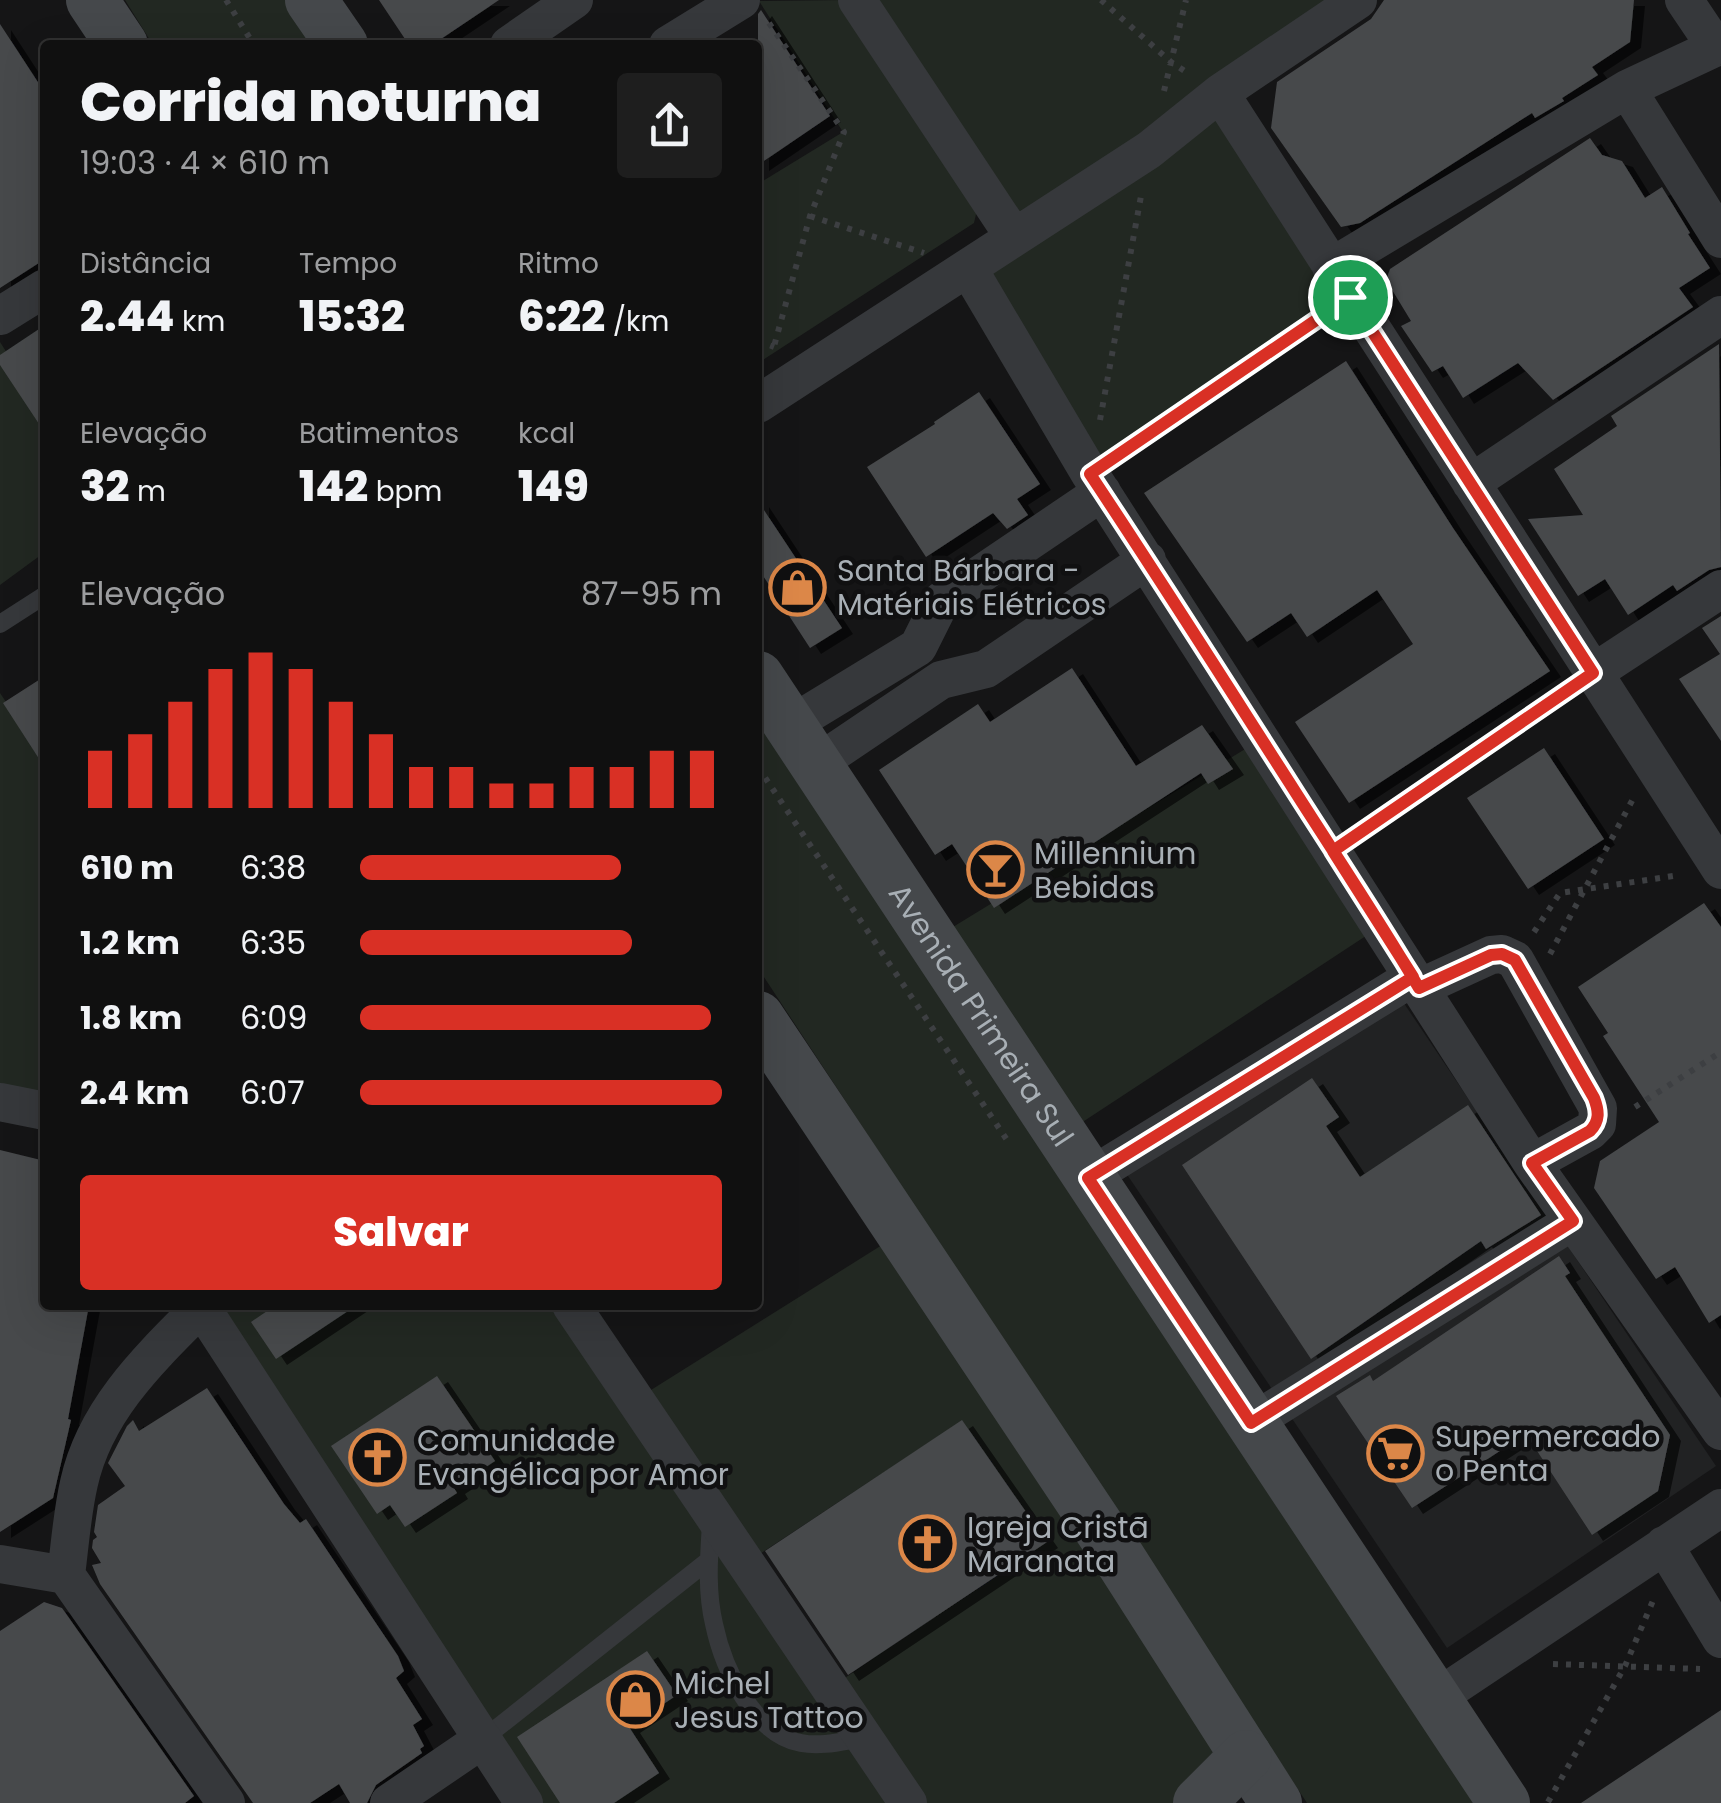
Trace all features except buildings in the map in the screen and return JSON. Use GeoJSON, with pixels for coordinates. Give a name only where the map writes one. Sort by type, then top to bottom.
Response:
{"type":"FeatureCollection","features":[{"type":"Feature","properties":{"kind":"main road"},"geometry":{"type":"LineString","coordinates":[[92,0],[119,40]]}},
{"type":"Feature","properties":{"kind":"main road"},"geometry":{"type":"LineString","coordinates":[[311,0],[339,40]]}},
{"type":"Feature","properties":{"kind":"main road","name":"Avenida Primeira Sul"},"geometry":{"type":"LineString","coordinates":[[762,682],[1504,1803]]}},
{"type":"Feature","properties":{"kind":"main road"},"geometry":{"type":"LineString","coordinates":[[762,1023],[1120,1559],[1257,1788],[1199,1803]]}},
{"type":"Feature","properties":{"kind":"street"},"geometry":{"type":"LineString","coordinates":[[516,40],[574,0]]}},
{"type":"Feature","properties":{"kind":"street"},"geometry":{"type":"LineString","coordinates":[[857,0],[1014,237]]}},
{"type":"Feature","properties":{"kind":"street"},"geometry":{"type":"LineString","coordinates":[[763,400],[1150,150],[1220,94],[1358,0]]}},
{"type":"Feature","properties":{"kind":"street"},"geometry":{"type":"LineString","coordinates":[[1341,282],[1627,88],[1718,46],[1684,0]]}},
{"type":"Feature","properties":{"kind":"street"},"geometry":{"type":"LineString","coordinates":[[679,40],[752,7]]}},
{"type":"Feature","properties":{"kind":"street"},"geometry":{"type":"LineString","coordinates":[[1627,88],[1721,238]]}},
{"type":"Feature","properties":{"kind":"street"},"geometry":{"type":"LineString","coordinates":[[1220,94],[1593,673],[1650,765],[1707,872]]}},
{"type":"Feature","properties":{"kind":"street"},"geometry":{"type":"LineString","coordinates":[[968,268],[1096,483],[1532,1163],[1721,1431]]}},
{"type":"Feature","properties":{"kind":"street"},"geometry":{"type":"LineString","coordinates":[[0,316],[40,291]]}},
{"type":"Feature","properties":{"kind":"street"},"geometry":{"type":"LineString","coordinates":[[1471,483],[1721,315]]}},
{"type":"Feature","properties":{"kind":"street"},"geometry":{"type":"LineString","coordinates":[[802,745],[918,648],[941,601],[1096,483]]}},
{"type":"Feature","properties":{"kind":"street"},"geometry":{"type":"LineString","coordinates":[[802,745],[941,680],[986,670],[1147,560]]}},
{"type":"Feature","properties":{"kind":"street"},"geometry":{"type":"LineString","coordinates":[[1593,673],[1721,589]]}},
{"type":"Feature","properties":{"kind":"street"},"geometry":{"type":"LineString","coordinates":[[918,648],[941,680]]}},
{"type":"Feature","properties":{"kind":"street"},"geometry":{"type":"LineString","coordinates":[[1088,1178],[1416,982],[1502,954],[1524,974],[1598,1108],[1597,1124],[1584,1136],[1532,1163]]}},
{"type":"Feature","properties":{"kind":"street"},"geometry":{"type":"LineString","coordinates":[[0,1102],[40,1110]]}},
{"type":"Feature","properties":{"kind":"street"},"geometry":{"type":"LineString","coordinates":[[1251,1423],[1573,1221]]}},
{"type":"Feature","properties":{"kind":"street"},"geometry":{"type":"LineString","coordinates":[[198,1310],[130,1378],[109,1411],[79,1481],[66,1575],[226,1803]]}},
{"type":"Feature","properties":{"kind":"street"},"geometry":{"type":"LineString","coordinates":[[205,1310],[524,1803]]}},
{"type":"Feature","properties":{"kind":"street"},"geometry":{"type":"LineString","coordinates":[[574,1310],[908,1803]]}},
{"type":"Feature","properties":{"kind":"street"},"geometry":{"type":"LineString","coordinates":[[1435,1698],[1487,1661],[1668,1552],[1721,1508]]}},
{"type":"Feature","properties":{"kind":"street"},"geometry":{"type":"LineString","coordinates":[[1668,1552],[1711,1654]]}},
{"type":"Feature","properties":{"kind":"street"},"geometry":{"type":"LineString","coordinates":[[0,1564],[66,1575]]}},
{"type":"Feature","properties":{"kind":"street"},"geometry":{"type":"LineString","coordinates":[[389,1803],[483,1739]]}},
{"type":"Feature","properties":{"kind":"lane"},"geometry":{"type":"LineString","coordinates":[[0,624],[40,598]]}},
{"type":"Feature","properties":{"kind":"lane"},"geometry":{"type":"LineString","coordinates":[[712,1514],[709,1560],[714,1625],[731,1672],[753,1710],[773,1732],[800,1743],[864,1738]]}},
{"type":"Feature","properties":{"kind":"lane"},"geometry":{"type":"LineString","coordinates":[[483,1739],[709,1560]]}},
{"type":"Feature","properties":{"kind":"path"},"geometry":{"type":"LineString","coordinates":[[226,0],[251,40]]}},
{"type":"Feature","properties":{"kind":"path"},"geometry":{"type":"LineString","coordinates":[[1100,0],[1171,62],[1220,94]]}},
{"type":"Feature","properties":{"kind":"path"},"geometry":{"type":"LineString","coordinates":[[1096,483],[1150,150],[1186,0]]}},
{"type":"Feature","properties":{"kind":"path"},"geometry":{"type":"LineString","coordinates":[[752,7],[844,132],[810,216],[763,400]]}},
{"type":"Feature","properties":{"kind":"path"},"geometry":{"type":"LineString","coordinates":[[810,216],[968,268]]}},
{"type":"Feature","properties":{"kind":"path"},"geometry":{"type":"LineString","coordinates":[[1096,483],[1341,282]]}},
{"type":"Feature","properties":{"kind":"path"},"geometry":{"type":"LineString","coordinates":[[762,342],[774,346]]}},
{"type":"Feature","properties":{"kind":"path"},"geometry":{"type":"LineString","coordinates":[[1333,851],[1593,673]]}},
{"type":"Feature","properties":{"kind":"path"},"geometry":{"type":"LineString","coordinates":[[1524,974],[1585,889],[1650,765]]}},
{"type":"Feature","properties":{"kind":"path"},"geometry":{"type":"LineString","coordinates":[[1524,974],[1560,893],[1707,872]]}},
{"type":"Feature","properties":{"kind":"path"},"geometry":{"type":"LineString","coordinates":[[1597,1124],[1628,1111],[1721,1052]]}},
{"type":"Feature","properties":{"kind":"path"},"geometry":{"type":"LineString","coordinates":[[1548,1803],[1625,1666],[1668,1552]]}},
{"type":"Feature","properties":{"kind":"path"},"geometry":{"type":"LineString","coordinates":[[1487,1661],[1625,1666],[1711,1654]]}},
{"type":"Feature","properties":{"kind":"shaded area"},"geometry":{"type":"Polygon","coordinates":[[[125,0],[297,0],[325,40],[150,40],[125,0]]]}},
{"type":"Feature","properties":{"kind":"shaded area"},"geometry":{"type":"Polygon","coordinates":[[[849,0],[977,210],[974,223],[762,360],[762,182],[843,132],[759,1],[849,0]]]}},
{"type":"Feature","properties":{"kind":"shaded area"},"geometry":{"type":"Polygon","coordinates":[[[857,0],[1358,0],[1220,94],[1351,297],[1090,474],[968,268],[1014,237],[857,0]]]}},
{"type":"Feature","properties":{"kind":"shaded area"},"geometry":{"type":"Polygon","coordinates":[[[0,342],[40,404],[40,556],[0,585],[0,342]]]}},
{"type":"Feature","properties":{"kind":"shaded area"},"geometry":{"type":"Polygon","coordinates":[[[0,693],[40,753],[40,1110],[0,1102],[0,693]]]}},
{"type":"Feature","properties":{"kind":"shaded area"},"geometry":{"type":"Polygon","coordinates":[[[762,715],[1483,1803],[1307,1803],[762,974],[762,715]]]}},
{"type":"Feature","properties":{"kind":"shaded area"},"geometry":{"type":"Polygon","coordinates":[[[1260,740],[1381,926],[1078,1125],[948,930],[1260,740]]]}},
{"type":"Feature","properties":{"kind":"shaded area"},"geometry":{"type":"Polygon","coordinates":[[[1395,990],[1716,1466],[1447,1648],[1126,1173],[1395,990]]]}},
{"type":"Feature","properties":{"kind":"shaded area"},"geometry":{"type":"Polygon","coordinates":[[[882,1245],[1262,1776],[1220,1803],[524,1803],[202,1310],[575,1310],[643,1395],[882,1245]],[[962,1421],[746,1563],[830,1688],[1047,1541],[962,1421]]]}},
{"type":"Feature","properties":{"kind":"place","name":"Santa Bárbara - Matériais Elétricos"},"geometry":{"type":"Point","coordinates":[798,587]}},
{"type":"Feature","properties":{"kind":"place","name":"Millennium Bebidas"},"geometry":{"type":"Point","coordinates":[995,870]}},
{"type":"Feature","properties":{"kind":"place","name":"Supermercado o Penta"},"geometry":{"type":"Point","coordinates":[1396,1453]}},
{"type":"Feature","properties":{"kind":"place","name":"Comunidade Evangélica por Amor"},"geometry":{"type":"Point","coordinates":[378,1457]}},
{"type":"Feature","properties":{"kind":"place","name":"Igreja Cristã Maranata"},"geometry":{"type":"Point","coordinates":[928,1544]}},
{"type":"Feature","properties":{"kind":"place","name":"Michel Jesus Tattoo"},"geometry":{"type":"Point","coordinates":[635,1700]}},
{"type":"Feature","properties":{"kind":"route"},"geometry":{"type":"LineString","coordinates":[[1350,297],[1090,474],[1147,560],[1333,851],[1382,926],[1413,977],[1419,988],[1491,955],[1502,954],[1515,960],[1594,1098],[1598,1116],[1597,1124],[1584,1136],[1532,1163],[1573,1221],[1251,1423],[1088,1178],[1413,977],[1333,851],[1593,673],[1350,297]]}}]}
